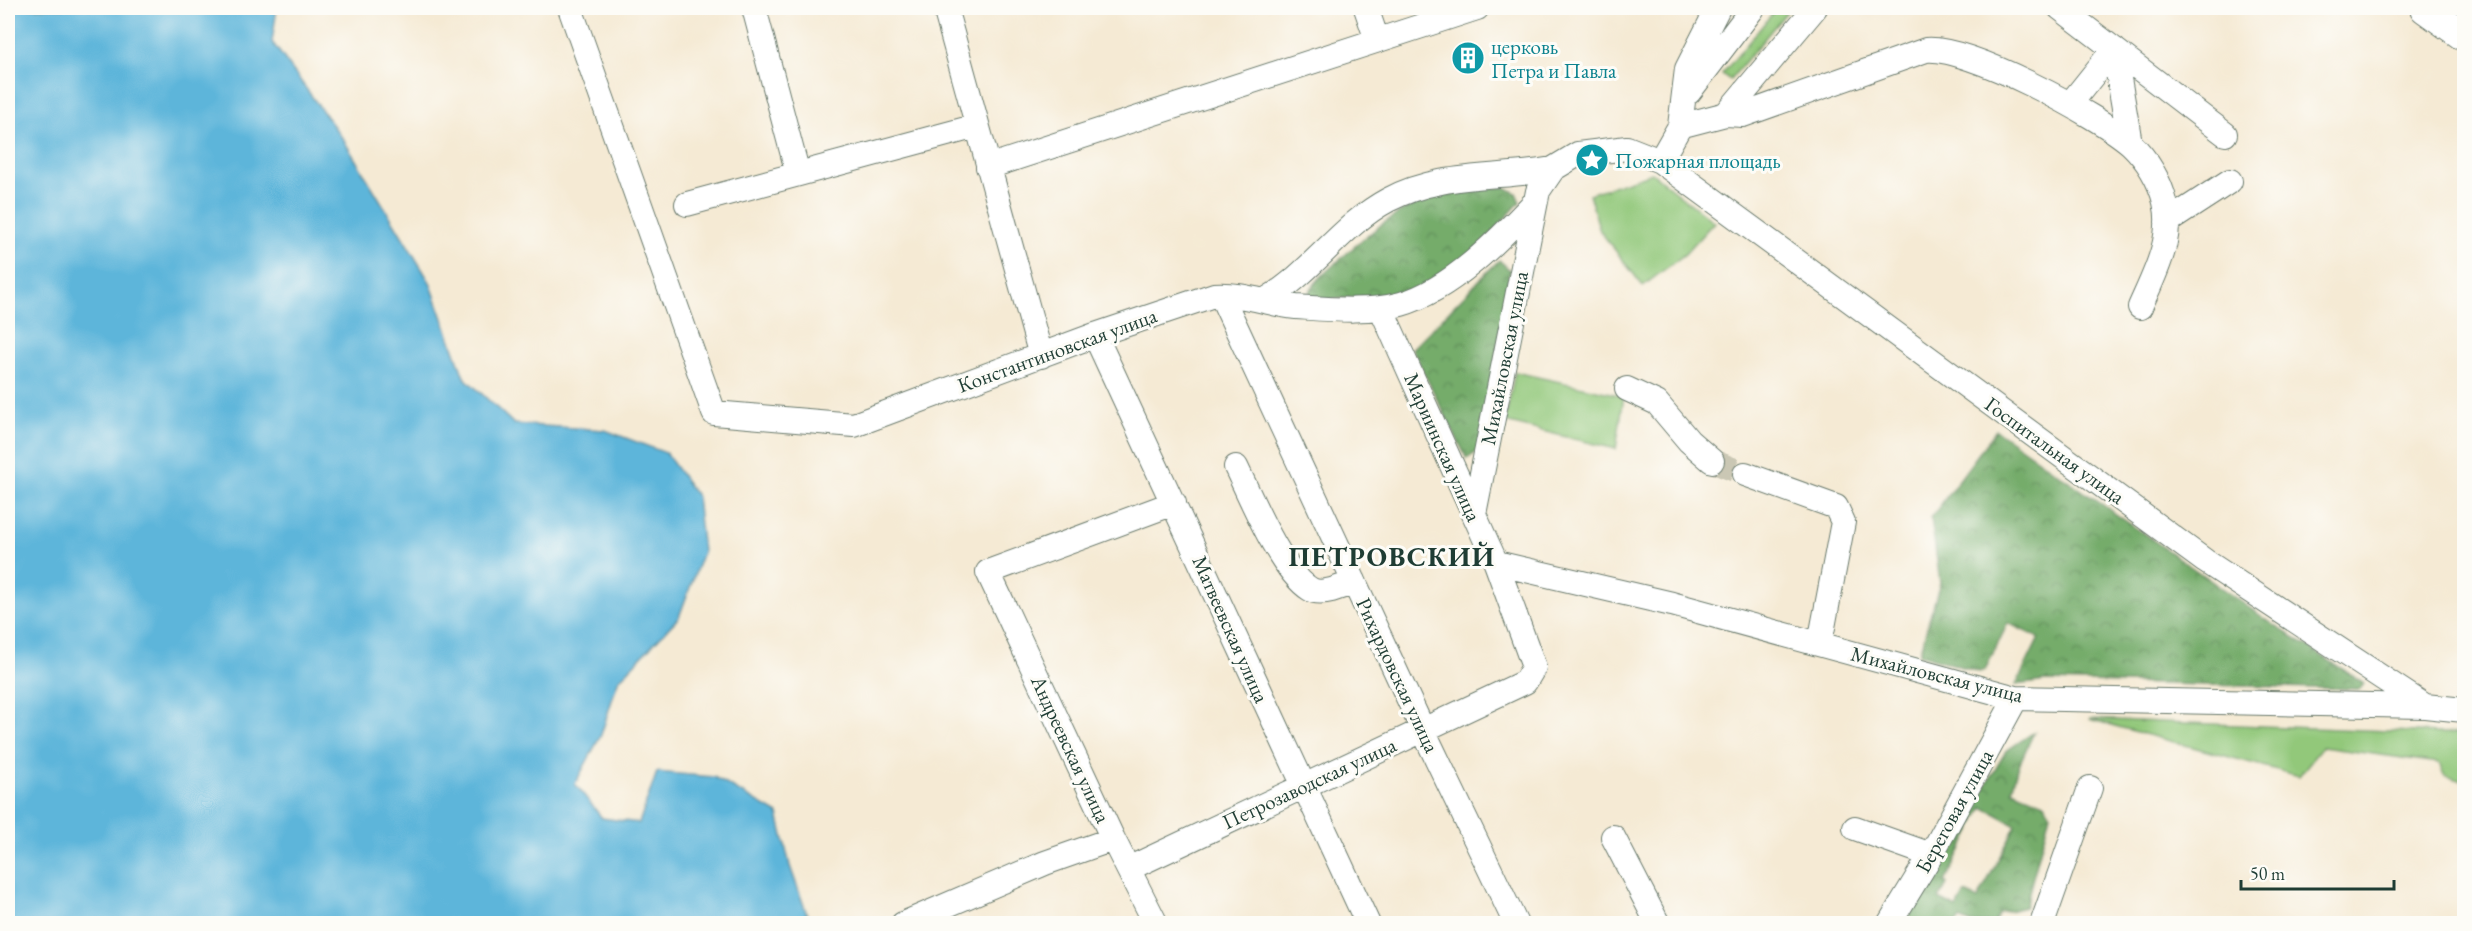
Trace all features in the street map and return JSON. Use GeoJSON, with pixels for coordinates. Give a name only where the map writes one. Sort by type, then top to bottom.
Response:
{"type":"FeatureCollection","features":[{"type":"Feature","properties":{"kind":"main road"},"geometry":{"type":"LineString","coordinates":[[2425,8],[2464,36]]}},
{"type":"Feature","properties":{"kind":"street","name":"Константиновская улица"},"geometry":{"type":"LineString","coordinates":[[570,8],[714,413],[854,425],[1095,335],[1208,296],[1221,295],[1306,307],[1381,308],[1417,298],[1452,277],[1502,236],[1535,202]]}},
{"type":"Feature","properties":{"kind":"street"},"geometry":{"type":"LineString","coordinates":[[754,8],[798,174]]}},
{"type":"Feature","properties":{"kind":"street"},"geometry":{"type":"LineString","coordinates":[[945,8],[1041,356]]}},
{"type":"Feature","properties":{"kind":"street"},"geometry":{"type":"LineString","coordinates":[[1366,8],[1377,40]]}},
{"type":"Feature","properties":{"kind":"street"},"geometry":{"type":"LineString","coordinates":[[988,167],[1477,8]]}},
{"type":"Feature","properties":{"kind":"street"},"geometry":{"type":"LineString","coordinates":[[1264,301],[1303,274],[1357,221],[1388,200],[1439,181],[1521,175],[1553,169],[1578,154],[1627,148],[1660,161],[1680,126],[1687,69],[1718,8]]}},
{"type":"Feature","properties":{"kind":"street"},"geometry":{"type":"LineString","coordinates":[[1683,101],[1698,77],[1753,8]]}},
{"type":"Feature","properties":{"kind":"street"},"geometry":{"type":"LineString","coordinates":[[1726,114],[1815,8]]}},
{"type":"Feature","properties":{"kind":"street"},"geometry":{"type":"LineString","coordinates":[[2060,8],[2224,134]]}},
{"type":"Feature","properties":{"kind":"street"},"geometry":{"type":"LineString","coordinates":[[1680,126],[1726,114],[1743,115],[1926,50],[1936,49],[1989,65],[2070,104],[2130,143],[2153,172],[2166,203],[2166,240],[2140,307]]}},
{"type":"Feature","properties":{"kind":"street"},"geometry":{"type":"LineString","coordinates":[[2070,104],[2114,49]]}},
{"type":"Feature","properties":{"kind":"street"},"geometry":{"type":"LineString","coordinates":[[2114,49],[2130,143]]}},
{"type":"Feature","properties":{"kind":"street"},"geometry":{"type":"LineString","coordinates":[[687,204],[977,126]]}},
{"type":"Feature","properties":{"kind":"street","name":"Госпитальная улица"},"geometry":{"type":"LineString","coordinates":[[1660,161],[2205,561],[2425,706],[2464,710]]}},
{"type":"Feature","properties":{"kind":"street"},"geometry":{"type":"LineString","coordinates":[[1535,202],[1543,182],[1553,169]]}},
{"type":"Feature","properties":{"kind":"street"},"geometry":{"type":"LineString","coordinates":[[2167,222],[2230,181]]}},
{"type":"Feature","properties":{"kind":"street","name":"Михайловская улица"},"geometry":{"type":"LineString","coordinates":[[1473,514],[1535,202]]}},
{"type":"Feature","properties":{"kind":"street","name":"Рихардовская улица"},"geometry":{"type":"LineString","coordinates":[[1221,295],[1423,730],[1516,924]]}},
{"type":"Feature","properties":{"kind":"street","name":"Мариинская улица"},"geometry":{"type":"LineString","coordinates":[[1381,308],[1496,563],[1530,653]]}},
{"type":"Feature","properties":{"kind":"street","name":"Матвеевская улица"},"geometry":{"type":"LineString","coordinates":[[1095,335],[1368,924]]}},
{"type":"Feature","properties":{"kind":"street"},"geometry":{"type":"LineString","coordinates":[[1627,389],[1657,403],[1689,441],[1713,461]]}},
{"type":"Feature","properties":{"kind":"street"},"geometry":{"type":"LineString","coordinates":[[1236,467],[1280,556],[1310,590],[1343,587],[1354,581]]}},
{"type":"Feature","properties":{"kind":"street"},"geometry":{"type":"LineString","coordinates":[[1745,474],[1836,507],[1841,514],[1840,543],[1820,643]]}},
{"type":"Feature","properties":{"kind":"street","name":"Андреевская улица"},"geometry":{"type":"LineString","coordinates":[[1156,924],[988,572],[1174,503]]}},
{"type":"Feature","properties":{"kind":"street","name":"Михайловская улица"},"geometry":{"type":"LineString","coordinates":[[1496,563],[1672,604],[2016,698],[2425,706]]}},
{"type":"Feature","properties":{"kind":"street","name":"Петрозаводская улица"},"geometry":{"type":"LineString","coordinates":[[1130,868],[1525,682],[1534,667],[1530,653]]}},
{"type":"Feature","properties":{"kind":"street","name":"Береговая улица"},"geometry":{"type":"LineString","coordinates":[[1889,924],[1931,855],[2016,698]]}},
{"type":"Feature","properties":{"kind":"street"},"geometry":{"type":"LineString","coordinates":[[2042,924],[2090,788]]}},
{"type":"Feature","properties":{"kind":"street"},"geometry":{"type":"LineString","coordinates":[[1855,828],[1931,855]]}},
{"type":"Feature","properties":{"kind":"street"},"geometry":{"type":"LineString","coordinates":[[1613,837],[1658,924]]}},
{"type":"Feature","properties":{"kind":"street"},"geometry":{"type":"LineString","coordinates":[[903,924],[1045,863],[1113,838]]}},
{"type":"Feature","properties":{"kind":"green space"},"geometry":{"type":"Polygon","coordinates":[[[1777,8],[1790,8],[1730,80],[1722,74],[1777,8]]]}},
{"type":"Feature","properties":{"kind":"green space"},"geometry":{"type":"Polygon","coordinates":[[[1652,173],[1714,222],[1685,254],[1643,286],[1600,231],[1589,194],[1652,173]]]}},
{"type":"Feature","properties":{"kind":"green space"},"geometry":{"type":"Polygon","coordinates":[[[1505,187],[1516,193],[1520,202],[1472,255],[1416,292],[1313,301],[1308,295],[1329,269],[1383,223],[1400,212],[1417,203],[1456,192],[1505,187]]]}},
{"type":"Feature","properties":{"kind":"green space"},"geometry":{"type":"Polygon","coordinates":[[[1499,260],[1510,270],[1481,449],[1467,459],[1412,349],[1499,260]]]}},
{"type":"Feature","properties":{"kind":"green space"},"geometry":{"type":"Polygon","coordinates":[[[1515,372],[1624,396],[1616,449],[1505,422],[1515,372]]]}},
{"type":"Feature","properties":{"kind":"green space"},"geometry":{"type":"Polygon","coordinates":[[[1996,430],[2274,625],[2364,683],[2360,689],[2045,681],[2016,685],[2039,638],[2008,623],[1985,670],[1979,672],[1919,654],[1940,583],[1931,518],[1996,430]]]}},
{"type":"Feature","properties":{"kind":"green space"},"geometry":{"type":"Polygon","coordinates":[[[2089,719],[2464,734],[2464,782],[2444,775],[2439,763],[2322,747],[2299,776],[2089,719]]]}},
{"type":"Feature","properties":{"kind":"green space"},"geometry":{"type":"Polygon","coordinates":[[[2034,732],[2019,765],[2012,790],[2045,803],[2050,814],[2025,907],[2000,913],[1994,923],[1969,923],[1960,919],[1956,923],[1905,923],[2006,751],[2034,732]],[[1983,807],[1945,882],[1947,884],[1939,899],[1957,908],[1965,893],[1978,899],[2016,825],[1983,807]]]}},
{"type":"Feature","properties":{"kind":"water"},"geometry":{"type":"Polygon","coordinates":[[[8,8],[277,8],[272,42],[343,139],[430,282],[464,377],[514,424],[605,430],[666,453],[697,497],[703,552],[679,617],[618,681],[601,735],[575,784],[602,818],[639,823],[657,772],[714,777],[778,814],[790,866],[810,923],[8,923],[8,8]]]}},
{"type":"Feature","properties":{"kind":"tunnel"},"geometry":{"type":"LineString","coordinates":[[1712,461],[1745,474]]}},
{"type":"Feature","properties":{"kind":"place","name":"церковь Петра и Павла"},"geometry":{"type":"Point","coordinates":[1468,58]}},
{"type":"Feature","properties":{"kind":"place","name":"Пожарная площадь"},"geometry":{"type":"Point","coordinates":[1592,160]}},
{"type":"Feature","properties":{"kind":"district","name":"ПЕТРОВСКИЙ"},"geometry":{"type":"Point","coordinates":[1392,556]}}]}
